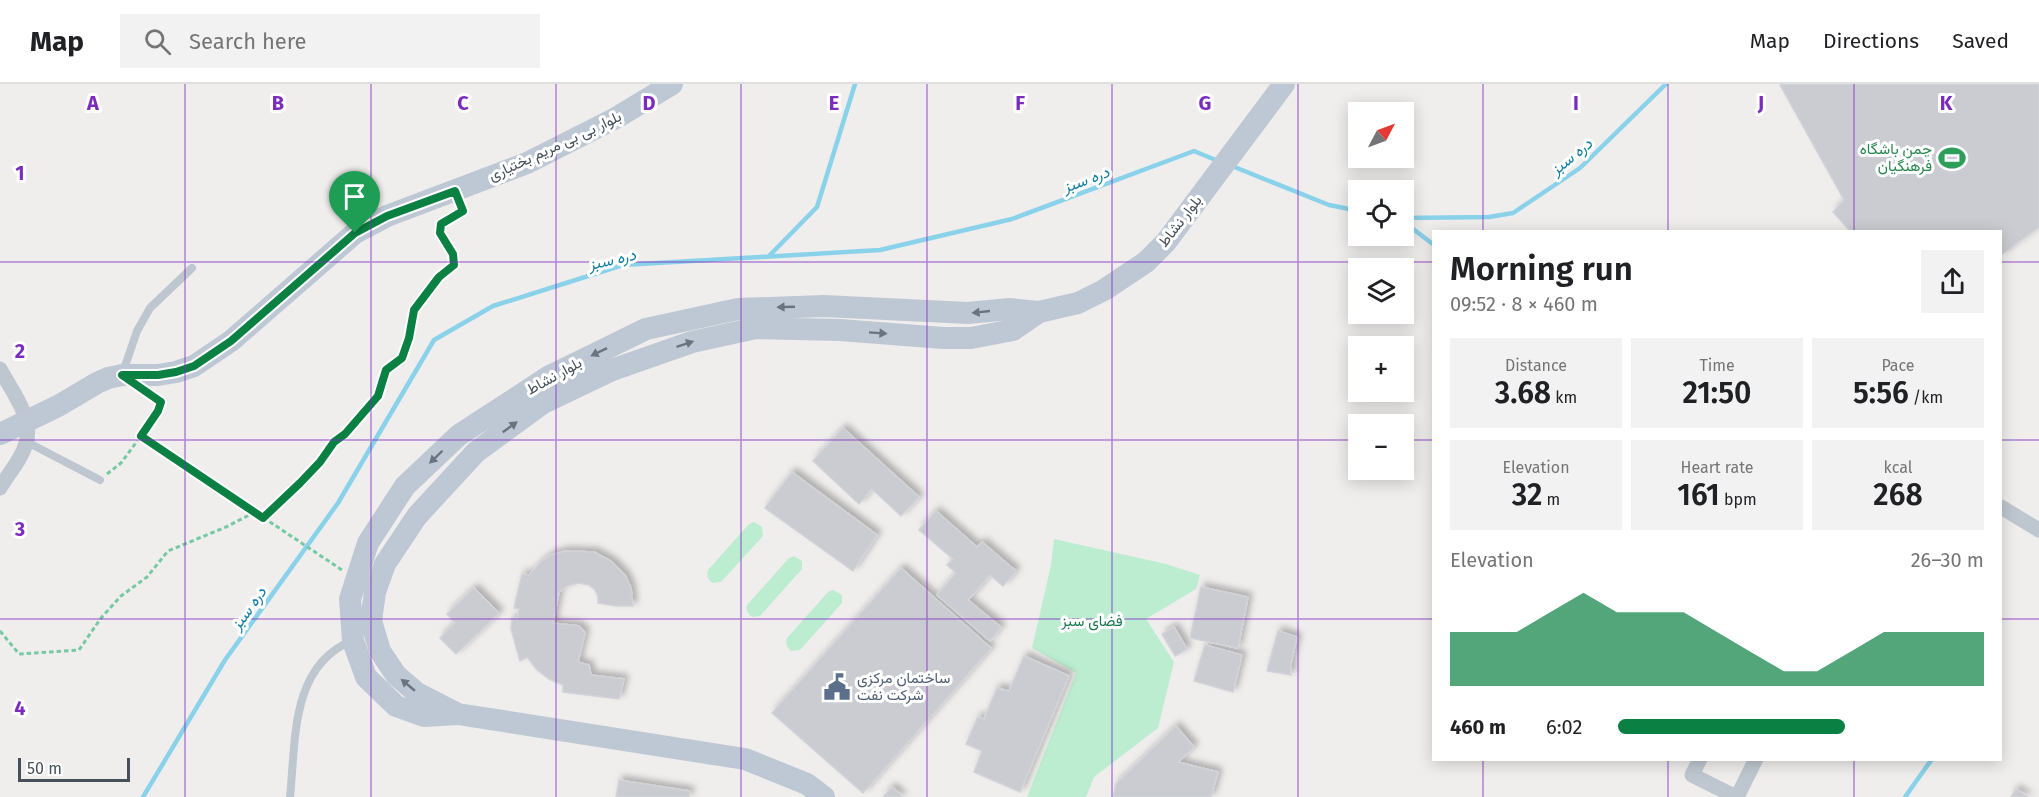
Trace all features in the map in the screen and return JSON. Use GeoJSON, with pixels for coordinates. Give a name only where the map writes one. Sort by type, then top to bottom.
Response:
{"type":"FeatureCollection","features":[{"type":"Feature","properties":{"kind":"main road","name":"بلوار بی بی مریم بختیاری"},"geometry":{"type":"LineString","coordinates":[[0,434],[58,406],[97,383],[122,375],[158,375],[194,366],[231,341],[355,233],[387,216],[527,163],[616,118],[672,84]]}},
{"type":"Feature","properties":{"kind":"main road","name":"بلوار نشاط"},"geometry":{"type":"LineString","coordinates":[[824,797],[807,784],[745,759],[458,714],[424,716],[396,706],[366,677],[353,641],[350,599],[368,543],[405,486],[459,435],[548,377],[646,329],[738,309],[824,306],[968,314],[1009,309],[1039,312],[1078,303],[1104,290],[1146,262],[1166,242],[1284,84]]}},
{"type":"Feature","properties":{"kind":"main road","name":"بلوار نشاط"},"geometry":{"type":"LineString","coordinates":[[458,714],[417,693],[396,675],[380,651],[371,621],[375,592],[385,564],[417,516],[476,452],[543,403],[612,370],[692,342],[756,328],[840,330],[971,338],[1013,330],[1039,312]]}},
{"type":"Feature","properties":{"kind":"street"},"geometry":{"type":"LineString","coordinates":[[0,369],[27,420],[27,442],[0,489]]}},
{"type":"Feature","properties":{"kind":"street"},"geometry":{"type":"LineString","coordinates":[[2002,508],[2039,530]]}},
{"type":"Feature","properties":{"kind":"street"},"geometry":{"type":"LineString","coordinates":[[1699,761],[1692,775],[1736,797],[1755,761]]}},
{"type":"Feature","properties":{"kind":"lane"},"geometry":{"type":"LineString","coordinates":[[122,375],[137,331],[150,308],[192,268]]}},
{"type":"Feature","properties":{"kind":"lane"},"geometry":{"type":"LineString","coordinates":[[27,442],[100,480]]}},
{"type":"Feature","properties":{"kind":"lane"},"geometry":{"type":"LineString","coordinates":[[290,797],[299,705],[314,670],[337,648],[353,641]]}},
{"type":"Feature","properties":{"kind":"path"},"geometry":{"type":"LineString","coordinates":[[263,518],[314,469],[334,442],[345,434],[378,396],[386,370],[402,358],[409,338],[414,310],[439,277],[454,265],[453,254],[440,233],[441,224],[463,211],[455,191]]}},
{"type":"Feature","properties":{"kind":"path"},"geometry":{"type":"LineString","coordinates":[[100,480],[121,463],[158,411],[161,402],[122,375]]}},
{"type":"Feature","properties":{"kind":"path"},"geometry":{"type":"LineString","coordinates":[[141,436],[346,573]]}},
{"type":"Feature","properties":{"kind":"path"},"geometry":{"type":"LineString","coordinates":[[0,632],[19,654],[79,650],[101,618],[121,597],[147,577],[168,551],[255,512]]}},
{"type":"Feature","properties":{"kind":"green space"},"geometry":{"type":"Polygon","coordinates":[[[754,522],[762,527],[763,536],[721,582],[712,583],[707,574],[708,570],[749,524],[754,522]]]}},
{"type":"Feature","properties":{"kind":"green space","name":"فضای سبز"},"geometry":{"type":"Polygon","coordinates":[[[1054,539],[1166,564],[1200,575],[1196,589],[1146,619],[1174,662],[1158,728],[1094,777],[1086,797],[1027,797],[1076,673],[1032,648],[1051,565],[1054,539]]]}},
{"type":"Feature","properties":{"kind":"green space"},"geometry":{"type":"Polygon","coordinates":[[[794,556],[802,561],[802,569],[760,616],[752,617],[747,611],[748,604],[789,558],[794,556]]]}},
{"type":"Feature","properties":{"kind":"green space"},"geometry":{"type":"Polygon","coordinates":[[[833,590],[842,595],[842,603],[800,650],[791,651],[786,642],[787,638],[828,592],[833,590]]]}},
{"type":"Feature","properties":{"kind":"building"},"geometry":{"type":"Polygon","coordinates":[[[2039,84],[2039,227],[2002,254],[2002,230],[1849,230],[1833,212],[1844,200],[1780,85],[2039,84]]]}},
{"type":"Feature","properties":{"kind":"building"},"geometry":{"type":"Polygon","coordinates":[[[843,428],[919,497],[901,516],[872,489],[859,504],[813,461],[843,428]]]}},
{"type":"Feature","properties":{"kind":"building"},"geometry":{"type":"Polygon","coordinates":[[[792,472],[877,535],[853,571],[765,508],[792,472]]]}},
{"type":"Feature","properties":{"kind":"building"},"geometry":{"type":"Polygon","coordinates":[[[936,511],[977,547],[982,542],[1016,571],[1003,586],[990,575],[968,600],[1001,627],[990,641],[937,595],[956,573],[947,565],[953,559],[919,530],[936,511]]]}},
{"type":"Feature","properties":{"kind":"building"},"geometry":{"type":"Polygon","coordinates":[[[565,551],[594,552],[611,561],[625,575],[631,588],[633,606],[617,606],[598,603],[595,590],[589,585],[578,583],[567,586],[559,592],[553,623],[579,626],[583,630],[585,633],[578,662],[589,665],[591,675],[624,679],[619,699],[563,692],[563,685],[537,670],[527,657],[520,661],[511,629],[512,618],[518,618],[519,609],[514,608],[522,574],[529,575],[551,555],[565,551]]]}},
{"type":"Feature","properties":{"kind":"building"},"geometry":{"type":"Polygon","coordinates":[[[901,568],[991,648],[863,793],[772,713],[901,568]]]}},
{"type":"Feature","properties":{"kind":"building"},"geometry":{"type":"Polygon","coordinates":[[[1201,587],[1248,597],[1238,648],[1190,638],[1201,587]]]}},
{"type":"Feature","properties":{"kind":"building"},"geometry":{"type":"Polygon","coordinates":[[[474,588],[499,613],[456,654],[440,638],[455,623],[447,614],[474,588]]]}},
{"type":"Feature","properties":{"kind":"building"},"geometry":{"type":"Polygon","coordinates":[[[1174,627],[1187,649],[1175,656],[1162,634],[1174,627]]]}},
{"type":"Feature","properties":{"kind":"building"},"geometry":{"type":"Polygon","coordinates":[[[1278,631],[1297,637],[1291,663],[1291,675],[1267,671],[1278,631]]]}},
{"type":"Feature","properties":{"kind":"building"},"geometry":{"type":"Polygon","coordinates":[[[1205,645],[1242,655],[1233,692],[1194,681],[1205,645]]]}},
{"type":"Feature","properties":{"kind":"building"},"geometry":{"type":"Polygon","coordinates":[[[1024,656],[1069,676],[1020,792],[974,772],[982,751],[966,744],[978,717],[984,719],[997,688],[1009,691],[1024,656]]]}},
{"type":"Feature","properties":{"kind":"building"},"geometry":{"type":"Polygon","coordinates":[[[1176,726],[1194,747],[1178,762],[1218,772],[1211,797],[1113,797],[1116,784],[1176,726]]]}},
{"type":"Feature","properties":{"kind":"building"},"geometry":{"type":"Polygon","coordinates":[[[619,780],[690,791],[689,797],[616,797],[619,780]]]}},
{"type":"Feature","properties":{"kind":"building"},"geometry":{"type":"Polygon","coordinates":[[[892,787],[903,797],[883,797],[892,787]]]}},
{"type":"Feature","properties":{"kind":"building"},"geometry":{"type":"Polygon","coordinates":[[[2016,789],[2028,797],[2011,797],[2016,789]]]}},
{"type":"Feature","properties":{"kind":"waterway"},"geometry":{"type":"LineString","coordinates":[[769,256],[817,207],[855,84]]}},
{"type":"Feature","properties":{"kind":"waterway","name":"دره سبز"},"geometry":{"type":"LineString","coordinates":[[1414,218],[1489,217],[1513,213],[1580,168],[1666,84]]}},
{"type":"Feature","properties":{"kind":"waterway","name":"دره سبز"},"geometry":{"type":"LineString","coordinates":[[143,797],[225,660],[338,503],[434,340],[493,306],[623,265],[880,250],[1012,219],[1194,151],[1218,161]]}},
{"type":"Feature","properties":{"kind":"waterway","name":"دره سبز"},"geometry":{"type":"LineString","coordinates":[[1232,166],[1329,205],[1348,209]]}},
{"type":"Feature","properties":{"kind":"waterway"},"geometry":{"type":"LineString","coordinates":[[1414,230],[1432,243]]}},
{"type":"Feature","properties":{"kind":"waterway"},"geometry":{"type":"LineString","coordinates":[[1905,797],[1931,761]]}},
{"type":"Feature","properties":{"kind":"place","name":"چمن باشگاه فرهنگیان"},"geometry":{"type":"Point","coordinates":[1952,158]}},
{"type":"Feature","properties":{"kind":"place","name":"ساختمان مرکزی شرکت نفت"},"geometry":{"type":"Point","coordinates":[837,687]}},
{"type":"Feature","properties":{"kind":"route"},"geometry":{"type":"LineString","coordinates":[[455,191],[463,211],[441,224],[440,233],[453,254],[454,265],[439,277],[414,310],[409,338],[402,358],[386,370],[378,396],[345,434],[334,442],[320,462],[263,518],[141,436],[158,411],[161,402],[122,375],[158,375],[176,372],[194,366],[211,356],[355,233],[387,216],[455,191]]}}]}
